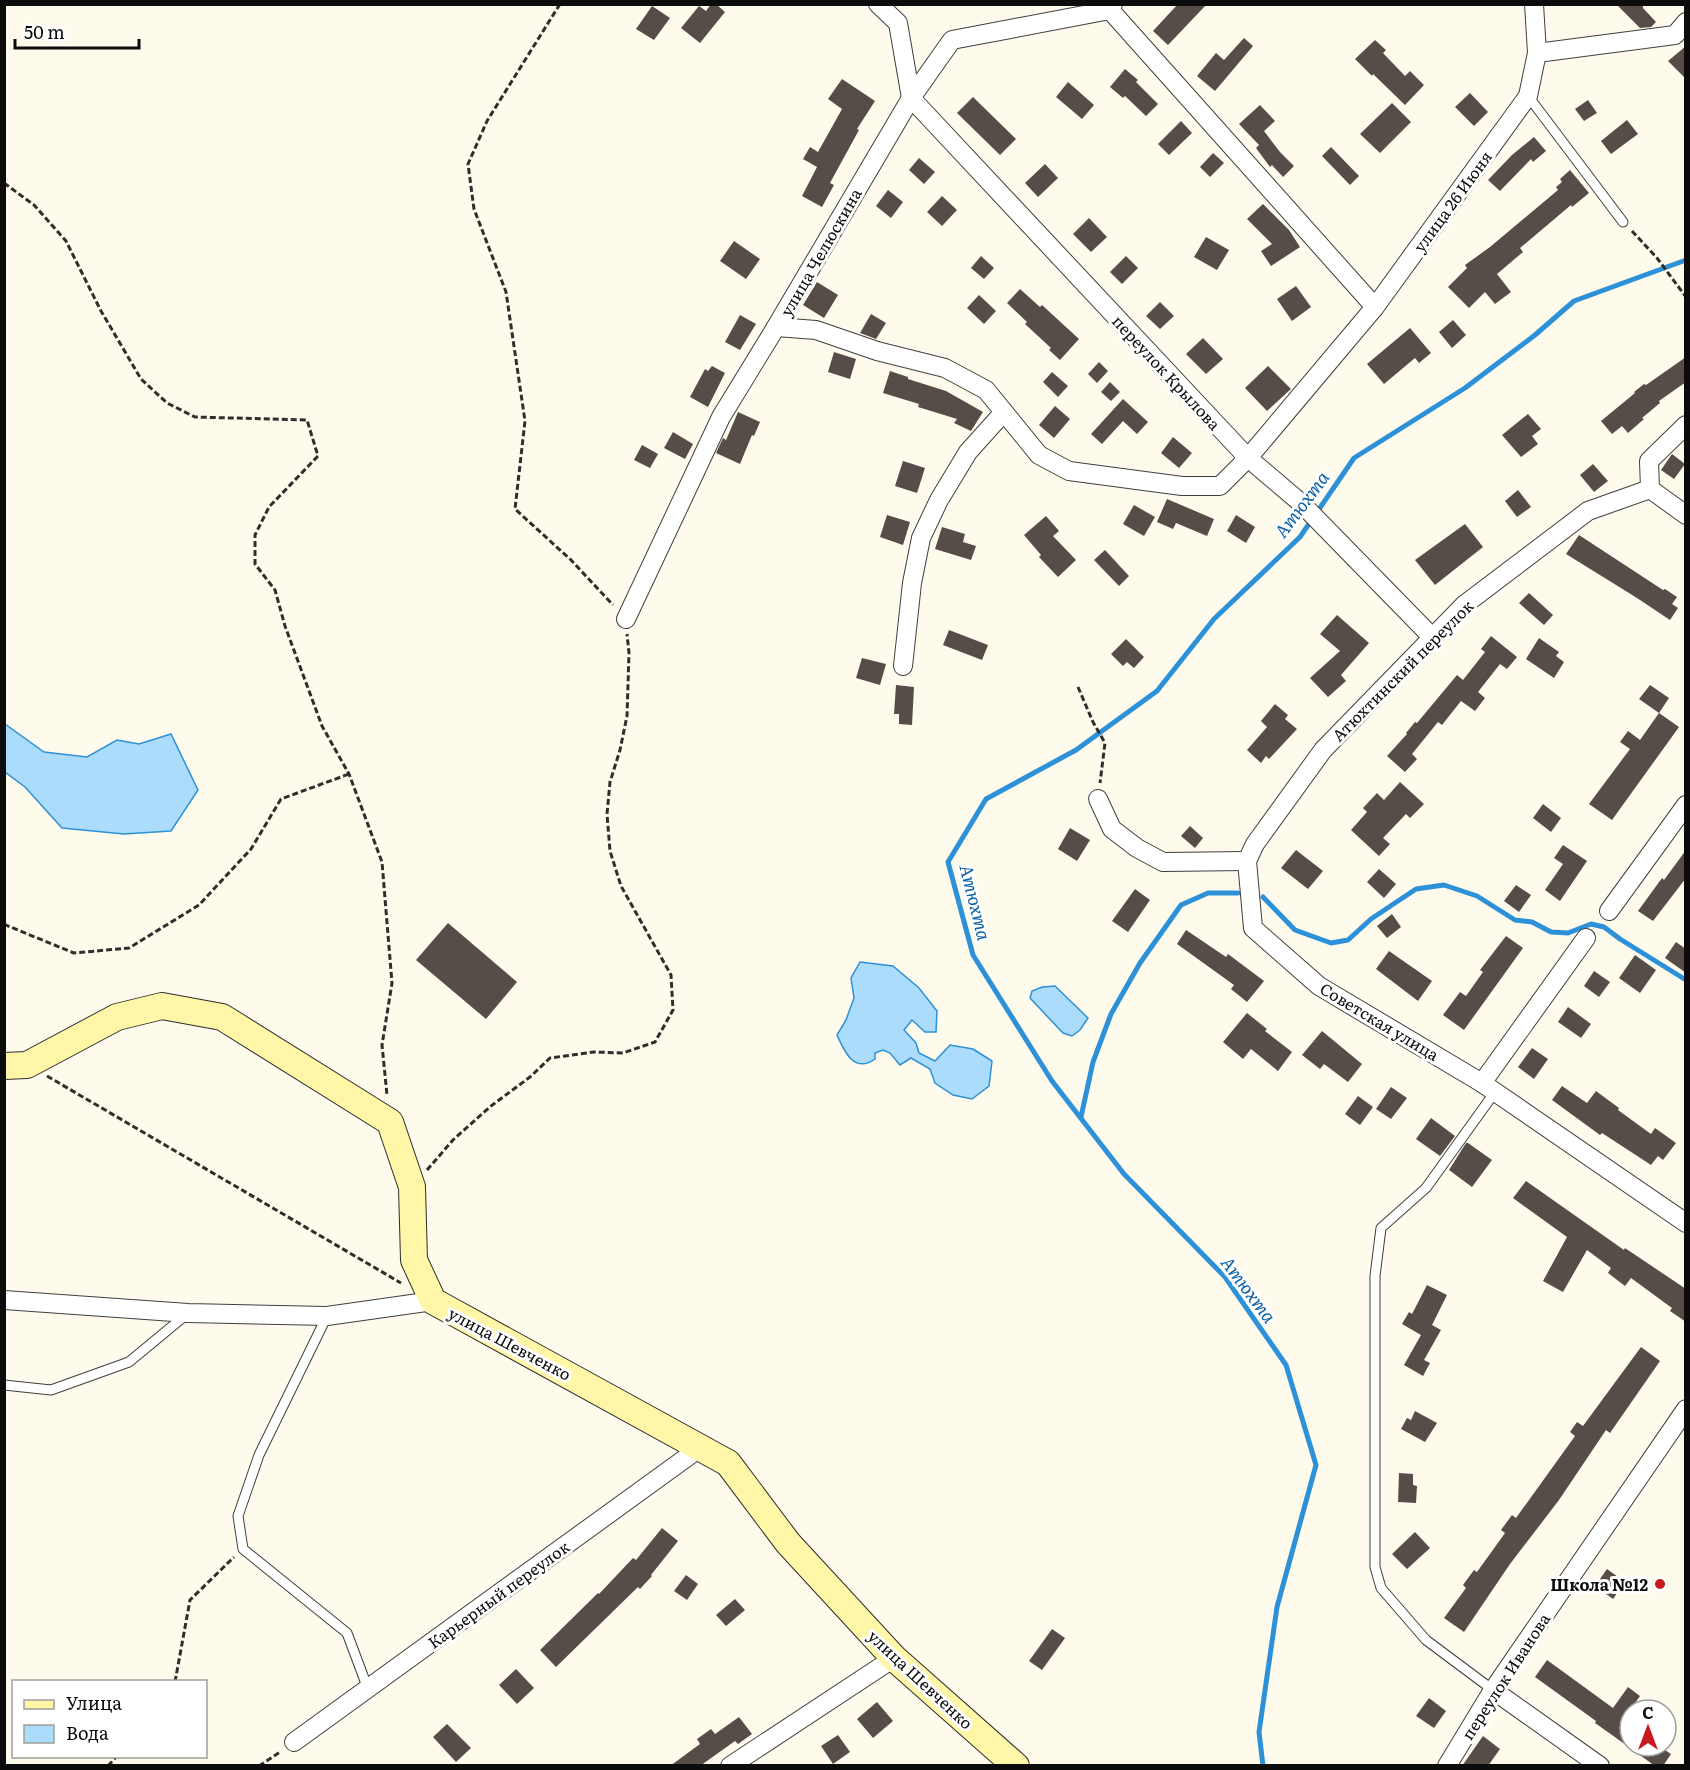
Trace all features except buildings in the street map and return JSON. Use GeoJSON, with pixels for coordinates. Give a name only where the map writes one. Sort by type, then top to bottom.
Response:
{"type":"FeatureCollection","features":[{"type":"Feature","properties":{"kind":"street"},"geometry":{"type":"LineString","coordinates":[[878,4],[898,23],[911,98]]}},
{"type":"Feature","properties":{"kind":"street","name":"улица 26 Июня"},"geometry":{"type":"LineString","coordinates":[[1005,412],[1039,455],[1069,471],[1182,486],[1220,486],[1248,458],[1375,307],[1528,96],[1537,53],[1534,4]]}},
{"type":"Feature","properties":{"kind":"street","name":"улица Челюскина"},"geometry":{"type":"LineString","coordinates":[[626,619],[721,417],[911,98],[952,40],[1111,7]]}},
{"type":"Feature","properties":{"kind":"street"},"geometry":{"type":"LineString","coordinates":[[1111,7],[1375,307]]}},
{"type":"Feature","properties":{"kind":"street"},"geometry":{"type":"LineString","coordinates":[[1537,53],[1675,35],[1686,22]]}},
{"type":"Feature","properties":{"kind":"street","name":"переулок Крылова"},"geometry":{"type":"LineString","coordinates":[[911,98],[1248,458],[1325,527],[1432,637]]}},
{"type":"Feature","properties":{"kind":"street"},"geometry":{"type":"LineString","coordinates":[[776,327],[816,330],[877,351],[945,368],[986,390],[1005,412],[968,452],[939,500],[921,538],[912,583],[903,666]]}},
{"type":"Feature","properties":{"kind":"street"},"geometry":{"type":"LineString","coordinates":[[1686,424],[1649,461],[1650,489],[1686,515]]}},
{"type":"Feature","properties":{"kind":"street","name":"Атюхтинский переулок"},"geometry":{"type":"LineString","coordinates":[[1246,861],[1255,844],[1323,750],[1464,605],[1588,511],[1650,489]]}},
{"type":"Feature","properties":{"kind":"street"},"geometry":{"type":"LineString","coordinates":[[1098,799],[1112,829],[1137,848],[1163,862],[1246,861]]}},
{"type":"Feature","properties":{"kind":"street"},"geometry":{"type":"LineString","coordinates":[[1608,911],[1686,805]]}},
{"type":"Feature","properties":{"kind":"street","name":"Советская улица"},"geometry":{"type":"LineString","coordinates":[[1246,861],[1253,928],[1319,986],[1489,1088],[1686,1223]]}},
{"type":"Feature","properties":{"kind":"street"},"geometry":{"type":"LineString","coordinates":[[1489,1088],[1586,938]]}},
{"type":"Feature","properties":{"kind":"street"},"geometry":{"type":"LineString","coordinates":[[16,1065],[117,1017],[162,1006],[222,1017],[390,1122]]}},
{"type":"Feature","properties":{"kind":"street","name":"улица Шевченко"},"geometry":{"type":"LineString","coordinates":[[390,1122],[412,1187],[414,1260],[433,1301],[728,1463],[788,1543],[894,1658],[1016,1766]]}},
{"type":"Feature","properties":{"kind":"street"},"geometry":{"type":"LineString","coordinates":[[4,1300],[188,1313],[327,1316],[433,1301]]}},
{"type":"Feature","properties":{"kind":"street","name":"переулок Иванова"},"geometry":{"type":"LineString","coordinates":[[1447,1766],[1492,1690],[1686,1409]]}},
{"type":"Feature","properties":{"kind":"street","name":"Карьерный переулок"},"geometry":{"type":"LineString","coordinates":[[294,1742],[701,1447]]}},
{"type":"Feature","properties":{"kind":"street"},"geometry":{"type":"LineString","coordinates":[[730,1766],[894,1658]]}},
{"type":"Feature","properties":{"kind":"street"},"geometry":{"type":"LineString","coordinates":[[1492,1690],[1600,1766]]}},
{"type":"Feature","properties":{"kind":"lane"},"geometry":{"type":"LineString","coordinates":[[1528,96],[1623,222]]}},
{"type":"Feature","properties":{"kind":"lane"},"geometry":{"type":"LineString","coordinates":[[1489,1088],[1426,1188],[1381,1228],[1375,1276],[1375,1567],[1381,1588],[1426,1640],[1492,1690]]}},
{"type":"Feature","properties":{"kind":"lane"},"geometry":{"type":"LineString","coordinates":[[4,1385],[51,1390],[129,1362],[188,1313]]}},
{"type":"Feature","properties":{"kind":"lane"},"geometry":{"type":"LineString","coordinates":[[327,1316],[259,1455],[238,1516],[243,1549],[347,1633],[368,1689]]}},
{"type":"Feature","properties":{"kind":"path"},"geometry":{"type":"LineString","coordinates":[[412,1187],[453,1140],[550,1058],[594,1052],[623,1053],[655,1042],[673,1010],[671,975],[621,886],[610,851],[607,814],[610,782],[627,716],[629,653],[626,619],[571,560],[515,509],[525,421],[506,292],[474,209],[468,164],[487,121],[560,4]]}},
{"type":"Feature","properties":{"kind":"path"},"geometry":{"type":"LineString","coordinates":[[4,183],[34,205],[66,241],[100,311],[141,380],[167,403],[195,417],[307,420],[318,456],[269,507],[255,536],[255,564],[275,590],[322,726],[349,774],[382,862],[392,982],[382,1045],[390,1122]]}},
{"type":"Feature","properties":{"kind":"path"},"geometry":{"type":"LineString","coordinates":[[1623,222],[1657,258],[1686,297]]}},
{"type":"Feature","properties":{"kind":"path"},"geometry":{"type":"LineString","coordinates":[[1078,687],[1105,743],[1098,799]]}},
{"type":"Feature","properties":{"kind":"path"},"geometry":{"type":"LineString","coordinates":[[4,924],[74,952],[129,948],[199,905],[251,849],[281,799],[349,774]]}},
{"type":"Feature","properties":{"kind":"path"},"geometry":{"type":"LineString","coordinates":[[16,1065],[402,1283]]}},
{"type":"Feature","properties":{"kind":"path"},"geometry":{"type":"LineString","coordinates":[[174,1680],[190,1600],[243,1549]]}},
{"type":"Feature","properties":{"kind":"path"},"geometry":{"type":"LineString","coordinates":[[259,1766],[294,1742]]}},
{"type":"Feature","properties":{"kind":"water"},"geometry":{"type":"Polygon","coordinates":[[[5,724],[44,752],[87,757],[117,740],[139,744],[171,734],[198,790],[171,831],[124,834],[62,828],[25,787],[5,772],[5,724]]]}},
{"type":"Feature","properties":{"kind":"water"},"geometry":{"type":"Polygon","coordinates":[[[860,962],[893,966],[919,988],[937,1011],[936,1032],[925,1032],[912,1020],[904,1030],[916,1043],[919,1053],[935,1061],[950,1045],[973,1049],[992,1061],[989,1086],[972,1099],[953,1095],[935,1083],[930,1069],[911,1058],[900,1065],[890,1053],[883,1050],[875,1053],[875,1059],[868,1063],[861,1064],[851,1059],[837,1035],[846,1020],[854,998],[851,978],[860,962]]]}},
{"type":"Feature","properties":{"kind":"water"},"geometry":{"type":"Polygon","coordinates":[[[1055,986],[1088,1018],[1080,1030],[1072,1036],[1063,1033],[1030,998],[1032,991],[1055,986]]]}},
{"type":"Feature","properties":{"kind":"waterway","name":"Атюхта"},"geometry":{"type":"LineString","coordinates":[[1263,1766],[1259,1732],[1277,1607],[1316,1465],[1286,1365],[1225,1277],[1124,1174],[1052,1081],[973,955],[948,862],[986,799],[1076,750],[1157,691],[1214,619],[1300,537],[1354,458],[1465,388],[1535,335],[1574,301],[1686,260]]}},
{"type":"Feature","properties":{"kind":"waterway"},"geometry":{"type":"LineString","coordinates":[[1263,897],[1295,930],[1331,943],[1348,940],[1371,919],[1416,889],[1444,885],[1477,896],[1515,920],[1532,922],[1551,932],[1568,933],[1591,924],[1604,927],[1686,980]]}},
{"type":"Feature","properties":{"kind":"waterway"},"geometry":{"type":"LineString","coordinates":[[1081,1117],[1093,1062],[1111,1014],[1140,963],[1181,905],[1208,893],[1238,893]]}},
{"type":"Feature","properties":{"kind":"place","name":"Школа №12"},"geometry":{"type":"Point","coordinates":[1660,1584]}}]}
